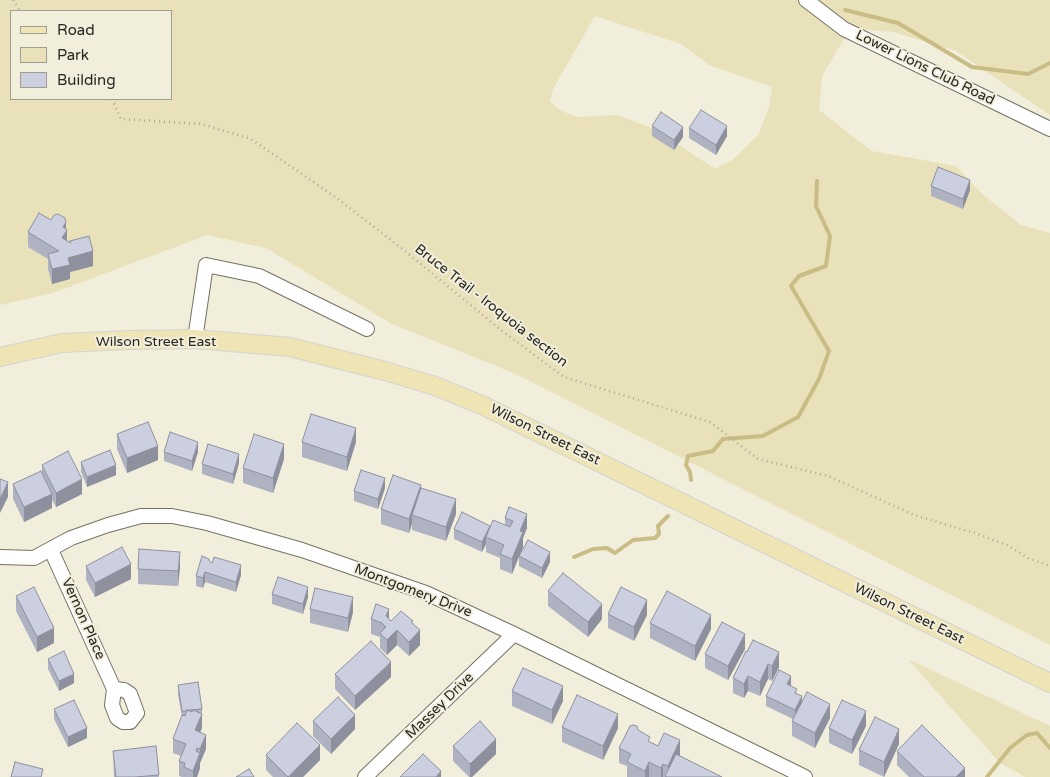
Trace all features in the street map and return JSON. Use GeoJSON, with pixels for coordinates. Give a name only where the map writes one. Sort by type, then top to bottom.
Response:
{"type":"FeatureCollection","features":[{"type":"Feature","properties":{"kind":"main road","name":"Wilson Street East"},"geometry":{"type":"LineString","coordinates":[[0,357],[62,343],[195,339],[290,347],[435,386],[484,406],[1050,683]]}},
{"type":"Feature","properties":{"kind":"street","name":"Lower Lions Club Road"},"geometry":{"type":"LineString","coordinates":[[806,0],[844,29],[1050,129]]}},
{"type":"Feature","properties":{"kind":"street"},"geometry":{"type":"LineString","coordinates":[[195,339],[206,265],[259,276],[367,328]]}},
{"type":"Feature","properties":{"kind":"street","name":"Montgomery Drive"},"geometry":{"type":"LineString","coordinates":[[0,557],[34,558],[71,538],[116,522],[140,516],[172,516],[207,523],[302,550],[426,593],[514,634],[805,777]]}},
{"type":"Feature","properties":{"kind":"street","name":"Vernon Place"},"geometry":{"type":"LineString","coordinates":[[51,550],[114,689]]}},
{"type":"Feature","properties":{"kind":"street","name":"Massey Drive"},"geometry":{"type":"LineString","coordinates":[[366,777],[514,634]]}},
{"type":"Feature","properties":{"kind":"path","name":"Bruce Trail - Iroquoia section"},"geometry":{"type":"LineString","coordinates":[[112,100],[121,119],[202,124],[251,139],[383,234],[501,330],[564,377],[710,422],[758,459],[828,476],[914,515],[978,534],[1009,546],[1028,558],[1050,566]]}},
{"type":"Feature","properties":{"kind":"green space"},"geometry":{"type":"Polygon","coordinates":[[[0,0],[1050,0],[1050,115],[956,51],[893,32],[857,29],[847,34],[822,76],[819,110],[872,151],[956,166],[982,194],[1021,225],[1050,233],[1050,645],[516,374],[392,324],[266,248],[207,235],[53,293],[0,305],[0,0]],[[595,16],[553,89],[550,101],[560,110],[576,117],[617,115],[655,129],[715,169],[732,160],[758,135],[769,108],[772,87],[709,65],[681,44],[595,16]]]}},
{"type":"Feature","properties":{"kind":"green space"},"geometry":{"type":"Polygon","coordinates":[[[908,659],[1050,726],[1050,777],[1025,777],[999,762],[908,659]]]}},
{"type":"Feature","properties":{"kind":"building"},"geometry":{"type":"Polygon","coordinates":[[[701,110],[727,126],[716,145],[689,128],[701,110]]]}},
{"type":"Feature","properties":{"kind":"building"},"geometry":{"type":"Polygon","coordinates":[[[661,112],[683,127],[674,140],[652,126],[661,112]]]}},
{"type":"Feature","properties":{"kind":"building"},"geometry":{"type":"Polygon","coordinates":[[[938,167],[970,180],[963,199],[931,186],[938,167]]]}},
{"type":"Feature","properties":{"kind":"building"},"geometry":{"type":"Polygon","coordinates":[[[39,213],[51,220],[54,215],[58,214],[65,218],[66,222],[63,227],[67,230],[62,238],[71,243],[70,241],[89,236],[93,251],[68,258],[70,265],[52,269],[48,254],[59,251],[28,232],[39,213]]]}},
{"type":"Feature","properties":{"kind":"building"},"geometry":{"type":"Polygon","coordinates":[[[311,414],[356,428],[347,457],[302,442],[311,414]]]}},
{"type":"Feature","properties":{"kind":"building"},"geometry":{"type":"Polygon","coordinates":[[[148,422],[158,446],[127,458],[117,434],[148,422]]]}},
{"type":"Feature","properties":{"kind":"building"},"geometry":{"type":"Polygon","coordinates":[[[170,432],[198,442],[192,461],[164,452],[170,432]]]}},
{"type":"Feature","properties":{"kind":"building"},"geometry":{"type":"Polygon","coordinates":[[[254,434],[284,444],[273,478],[243,468],[254,434]]]}},
{"type":"Feature","properties":{"kind":"building"},"geometry":{"type":"Polygon","coordinates":[[[208,444],[239,454],[233,474],[202,464],[208,444]]]}},
{"type":"Feature","properties":{"kind":"building"},"geometry":{"type":"Polygon","coordinates":[[[110,450],[116,465],[87,477],[81,462],[110,450]]]}},
{"type":"Feature","properties":{"kind":"building"},"geometry":{"type":"Polygon","coordinates":[[[68,451],[82,479],[56,493],[42,465],[68,451]]]}},
{"type":"Feature","properties":{"kind":"building"},"geometry":{"type":"Polygon","coordinates":[[[361,470],[385,478],[378,499],[354,491],[361,470]]]}},
{"type":"Feature","properties":{"kind":"building"},"geometry":{"type":"Polygon","coordinates":[[[41,471],[52,494],[24,507],[13,484],[41,471]]]}},
{"type":"Feature","properties":{"kind":"building"},"geometry":{"type":"Polygon","coordinates":[[[393,475],[421,485],[409,519],[381,509],[393,475]]]}},
{"type":"Feature","properties":{"kind":"building"},"geometry":{"type":"Polygon","coordinates":[[[0,479],[8,482],[0,499],[0,479]]]}},
{"type":"Feature","properties":{"kind":"building"},"geometry":{"type":"Polygon","coordinates":[[[421,488],[456,499],[446,527],[412,515],[421,488]]]}},
{"type":"Feature","properties":{"kind":"building"},"geometry":{"type":"Polygon","coordinates":[[[509,507],[527,514],[520,531],[523,532],[512,559],[500,554],[504,545],[486,537],[493,520],[510,527],[513,521],[505,518],[509,507]]]}},
{"type":"Feature","properties":{"kind":"building"},"geometry":{"type":"Polygon","coordinates":[[[462,512],[490,526],[482,542],[454,529],[462,512]]]}},
{"type":"Feature","properties":{"kind":"building"},"geometry":{"type":"Polygon","coordinates":[[[528,540],[550,552],[542,568],[519,556],[528,540]]]}},
{"type":"Feature","properties":{"kind":"building"},"geometry":{"type":"Polygon","coordinates":[[[122,547],[131,564],[95,583],[86,566],[122,547]]]}},
{"type":"Feature","properties":{"kind":"building"},"geometry":{"type":"Polygon","coordinates":[[[139,549],[180,552],[178,571],[138,569],[139,549]]]}},
{"type":"Feature","properties":{"kind":"building"},"geometry":{"type":"Polygon","coordinates":[[[202,556],[209,559],[212,563],[214,557],[241,565],[236,582],[205,572],[203,578],[196,576],[202,556]]]}},
{"type":"Feature","properties":{"kind":"building"},"geometry":{"type":"Polygon","coordinates":[[[563,573],[602,604],[588,622],[548,591],[563,573]]]}},
{"type":"Feature","properties":{"kind":"building"},"geometry":{"type":"Polygon","coordinates":[[[278,577],[308,587],[303,604],[272,594],[278,577]]]}},
{"type":"Feature","properties":{"kind":"building"},"geometry":{"type":"Polygon","coordinates":[[[34,587],[54,628],[37,637],[16,596],[34,587]]]}},
{"type":"Feature","properties":{"kind":"building"},"geometry":{"type":"Polygon","coordinates":[[[621,587],[647,600],[634,627],[608,614],[621,587]]]}},
{"type":"Feature","properties":{"kind":"building"},"geometry":{"type":"Polygon","coordinates":[[[315,588],[353,597],[348,618],[310,609],[315,588]]]}},
{"type":"Feature","properties":{"kind":"building"},"geometry":{"type":"Polygon","coordinates":[[[667,591],[711,615],[695,646],[650,623],[667,591]]]}},
{"type":"Feature","properties":{"kind":"building"},"geometry":{"type":"Polygon","coordinates":[[[376,604],[389,609],[386,616],[391,621],[401,611],[420,630],[409,642],[397,630],[387,640],[380,633],[386,627],[382,623],[371,619],[376,604]]]}},
{"type":"Feature","properties":{"kind":"building"},"geometry":{"type":"Polygon","coordinates":[[[722,622],[745,634],[728,666],[705,654],[722,622]]]}},
{"type":"Feature","properties":{"kind":"building"},"geometry":{"type":"Polygon","coordinates":[[[753,640],[779,652],[772,666],[768,664],[760,682],[748,676],[744,684],[733,678],[753,640]]]}},
{"type":"Feature","properties":{"kind":"building"},"geometry":{"type":"Polygon","coordinates":[[[371,641],[391,662],[355,696],[335,674],[371,641]]]}},
{"type":"Feature","properties":{"kind":"building"},"geometry":{"type":"Polygon","coordinates":[[[64,651],[74,674],[59,681],[48,659],[64,651]]]}},
{"type":"Feature","properties":{"kind":"building"},"geometry":{"type":"Polygon","coordinates":[[[523,668],[563,686],[552,710],[512,691],[523,668]]]}},
{"type":"Feature","properties":{"kind":"building"},"geometry":{"type":"Polygon","coordinates":[[[779,670],[791,676],[787,684],[797,689],[795,693],[802,696],[795,710],[766,696],[779,670]]]}},
{"type":"Feature","properties":{"kind":"building"},"geometry":{"type":"Polygon","coordinates":[[[198,682],[202,709],[182,711],[178,685],[198,682]]]}},
{"type":"Feature","properties":{"kind":"building"},"geometry":{"type":"Polygon","coordinates":[[[807,692],[830,704],[815,733],[792,721],[807,692]]]}},
{"type":"Feature","properties":{"kind":"building"},"geometry":{"type":"Polygon","coordinates":[[[577,695],[618,714],[603,746],[562,727],[577,695]]]}},
{"type":"Feature","properties":{"kind":"building"},"geometry":{"type":"Polygon","coordinates":[[[338,697],[355,715],[331,739],[313,721],[338,697]]]}},
{"type":"Feature","properties":{"kind":"building"},"geometry":{"type":"Polygon","coordinates":[[[74,700],[87,728],[68,737],[54,709],[74,700]]]}},
{"type":"Feature","properties":{"kind":"building"},"geometry":{"type":"Polygon","coordinates":[[[842,700],[866,711],[852,740],[829,728],[842,700]]]}},
{"type":"Feature","properties":{"kind":"building"},"geometry":{"type":"Polygon","coordinates":[[[187,710],[192,712],[193,710],[202,714],[195,730],[206,735],[200,749],[197,748],[196,751],[200,753],[193,771],[184,767],[185,763],[179,761],[186,744],[173,739],[182,715],[185,716],[187,710]]]}},
{"type":"Feature","properties":{"kind":"building"},"geometry":{"type":"Polygon","coordinates":[[[875,717],[899,729],[884,762],[859,750],[875,717]]]}},
{"type":"Feature","properties":{"kind":"building"},"geometry":{"type":"Polygon","coordinates":[[[480,721],[496,739],[470,764],[453,746],[480,721]]]}},
{"type":"Feature","properties":{"kind":"building"},"geometry":{"type":"Polygon","coordinates":[[[297,723],[320,745],[288,777],[266,755],[297,723]]]}},
{"type":"Feature","properties":{"kind":"building"},"geometry":{"type":"Polygon","coordinates":[[[633,725],[650,737],[648,741],[658,746],[664,733],[680,740],[668,766],[663,764],[661,768],[649,762],[645,771],[627,762],[631,754],[619,748],[630,726],[633,725]]]}},
{"type":"Feature","properties":{"kind":"building"},"geometry":{"type":"Polygon","coordinates":[[[922,725],[965,768],[956,777],[924,777],[897,751],[922,725]]]}},
{"type":"Feature","properties":{"kind":"building"},"geometry":{"type":"Polygon","coordinates":[[[156,746],[159,775],[116,777],[113,751],[156,746]]]}},
{"type":"Feature","properties":{"kind":"building"},"geometry":{"type":"Polygon","coordinates":[[[423,754],[441,771],[436,777],[400,777],[423,754]]]}},
{"type":"Feature","properties":{"kind":"building"},"geometry":{"type":"Polygon","coordinates":[[[676,754],[722,777],[665,776],[676,754]]]}},
{"type":"Feature","properties":{"kind":"building"},"geometry":{"type":"Polygon","coordinates":[[[15,762],[43,769],[41,777],[11,777],[15,762]]]}},
{"type":"Feature","properties":{"kind":"building"},"geometry":{"type":"Polygon","coordinates":[[[249,769],[254,777],[236,777],[249,769]]]}},
{"type":"Feature","properties":{"kind":"waterway"},"geometry":{"type":"LineString","coordinates":[[845,10],[898,23],[972,67],[1028,74],[1050,63]]}},
{"type":"Feature","properties":{"kind":"waterway"},"geometry":{"type":"LineString","coordinates":[[691,480],[690,472],[686,465],[688,456],[713,451],[723,439],[763,436],[798,417],[819,379],[829,351],[791,286],[799,276],[826,266],[830,236],[816,206],[817,181]]}},
{"type":"Feature","properties":{"kind":"waterway"},"geometry":{"type":"LineString","coordinates":[[574,557],[593,549],[607,548],[615,553],[633,540],[655,538],[659,534],[658,526],[668,516]]}},
{"type":"Feature","properties":{"kind":"waterway"},"geometry":{"type":"LineString","coordinates":[[987,777],[1010,748],[1027,735],[1037,733],[1050,748]]}}]}
